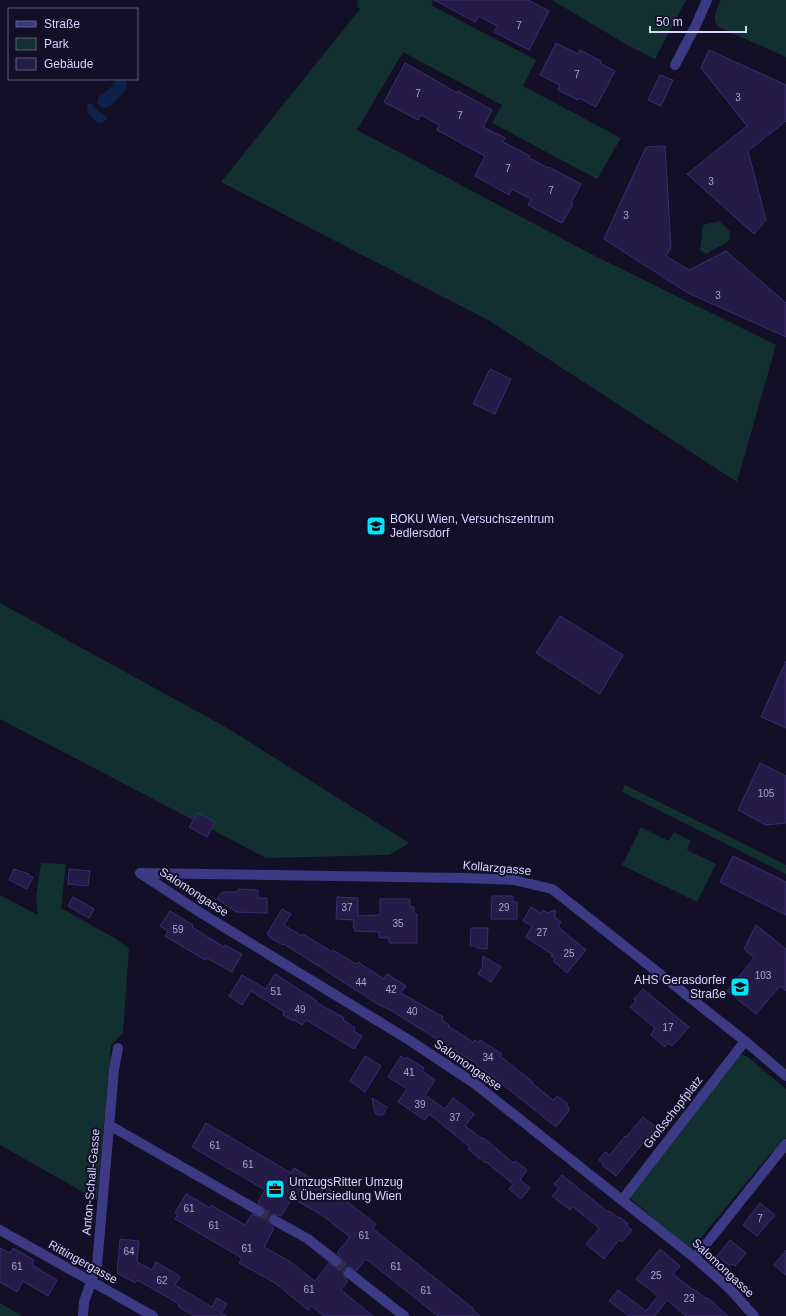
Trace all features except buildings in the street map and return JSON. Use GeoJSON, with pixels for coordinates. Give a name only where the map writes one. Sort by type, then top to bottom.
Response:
{"type":"FeatureCollection","features":[{"type":"Feature","properties":{"kind":"street"},"geometry":{"type":"LineString","coordinates":[[674,65],[696,25],[707,0]]}},
{"type":"Feature","properties":{"kind":"street","name":"Kollarzgasse"},"geometry":{"type":"LineString","coordinates":[[140,873],[464,878],[514,880],[552,889],[745,1041],[786,1076]]}},
{"type":"Feature","properties":{"kind":"street","name":"Salomongasse"},"geometry":{"type":"LineString","coordinates":[[140,873],[200,913],[408,1040],[474,1083],[695,1258],[729,1288],[754,1316]]}},
{"type":"Feature","properties":{"kind":"street","name":"Großschopfplatz"},"geometry":{"type":"LineString","coordinates":[[622,1200],[745,1041]]}},
{"type":"Feature","properties":{"kind":"street","name":"Anton-Schall-Gasse"},"geometry":{"type":"LineString","coordinates":[[83,1316],[84,1302],[97,1265],[114,1068],[118,1048]]}},
{"type":"Feature","properties":{"kind":"street"},"geometry":{"type":"LineString","coordinates":[[109,1125],[259,1211]]}},
{"type":"Feature","properties":{"kind":"street"},"geometry":{"type":"LineString","coordinates":[[695,1258],[786,1144]]}},
{"type":"Feature","properties":{"kind":"street"},"geometry":{"type":"LineString","coordinates":[[274,1220],[308,1239],[336,1261]]}},
{"type":"Feature","properties":{"kind":"street","name":"Rittingergasse"},"geometry":{"type":"LineString","coordinates":[[0,1230],[153,1316]]}},
{"type":"Feature","properties":{"kind":"street"},"geometry":{"type":"LineString","coordinates":[[349,1273],[404,1316]]}},
{"type":"Feature","properties":{"kind":"green space"},"geometry":{"type":"Polygon","coordinates":[[[357,0],[434,0],[431,5],[536,60],[523,86],[621,138],[597,179],[492,123],[502,105],[403,52],[357,130],[593,255],[776,345],[737,482],[490,321],[221,182],[360,9],[358,8],[357,0]]]}},
{"type":"Feature","properties":{"kind":"green space"},"geometry":{"type":"Polygon","coordinates":[[[552,0],[686,0],[655,59],[624,43],[552,0]]]}},
{"type":"Feature","properties":{"kind":"green space"},"geometry":{"type":"Polygon","coordinates":[[[721,0],[786,0],[786,57],[718,27],[715,17],[716,10],[721,0]]]}},
{"type":"Feature","properties":{"kind":"green space"},"geometry":{"type":"Polygon","coordinates":[[[719,221],[730,231],[729,241],[706,254],[700,250],[703,225],[719,221]]]}},
{"type":"Feature","properties":{"kind":"green space"},"geometry":{"type":"Polygon","coordinates":[[[0,603],[229,729],[409,843],[389,855],[266,858],[0,719],[0,603]]]}},
{"type":"Feature","properties":{"kind":"green space"},"geometry":{"type":"Polygon","coordinates":[[[625,785],[786,865],[786,874],[622,792],[625,785]]]}},
{"type":"Feature","properties":{"kind":"green space"},"geometry":{"type":"Polygon","coordinates":[[[641,827],[669,841],[674,832],[691,841],[687,850],[716,864],[697,902],[622,865],[641,827]]]}},
{"type":"Feature","properties":{"kind":"green space"},"geometry":{"type":"Polygon","coordinates":[[[41,863],[66,864],[61,908],[129,948],[123,1033],[111,1045],[97,1200],[0,1145],[0,895],[38,915],[36,897],[41,863]]]}},
{"type":"Feature","properties":{"kind":"green space"},"geometry":{"type":"Polygon","coordinates":[[[741,1055],[747,1056],[786,1089],[786,1138],[780,1146],[769,1155],[692,1249],[629,1197],[733,1060],[741,1055]]]}},
{"type":"Feature","properties":{"kind":"green space"},"geometry":{"type":"Polygon","coordinates":[[[0,1303],[22,1316],[0,1316],[0,1303]]]}},
{"type":"Feature","properties":{"kind":"water"},"geometry":{"type":"Polygon","coordinates":[[[116,80],[125,80],[127,84],[123,94],[111,105],[103,108],[97,103],[98,97],[109,89],[116,80]]]}},
{"type":"Feature","properties":{"kind":"water"},"geometry":{"type":"Polygon","coordinates":[[[88,104],[92,104],[97,110],[107,117],[107,119],[104,122],[99,123],[89,115],[87,110],[88,104]]]}},
{"type":"Feature","properties":{"kind":"tunnel"},"geometry":{"type":"LineString","coordinates":[[259,1211],[274,1220]]}},
{"type":"Feature","properties":{"kind":"tunnel"},"geometry":{"type":"LineString","coordinates":[[336,1261],[349,1273]]}},
{"type":"Feature","properties":{"kind":"place","name":"BOKU Wien, Versuchszentrum Jedlersdorf"},"geometry":{"type":"Point","coordinates":[376,526]}},
{"type":"Feature","properties":{"kind":"place","name":"AHS Gerasdorfer Straße"},"geometry":{"type":"Point","coordinates":[740,987]}},
{"type":"Feature","properties":{"kind":"place","name":"UmzugsRitter Umzug & Übersiedlung Wien"},"geometry":{"type":"Point","coordinates":[275,1189]}}]}
